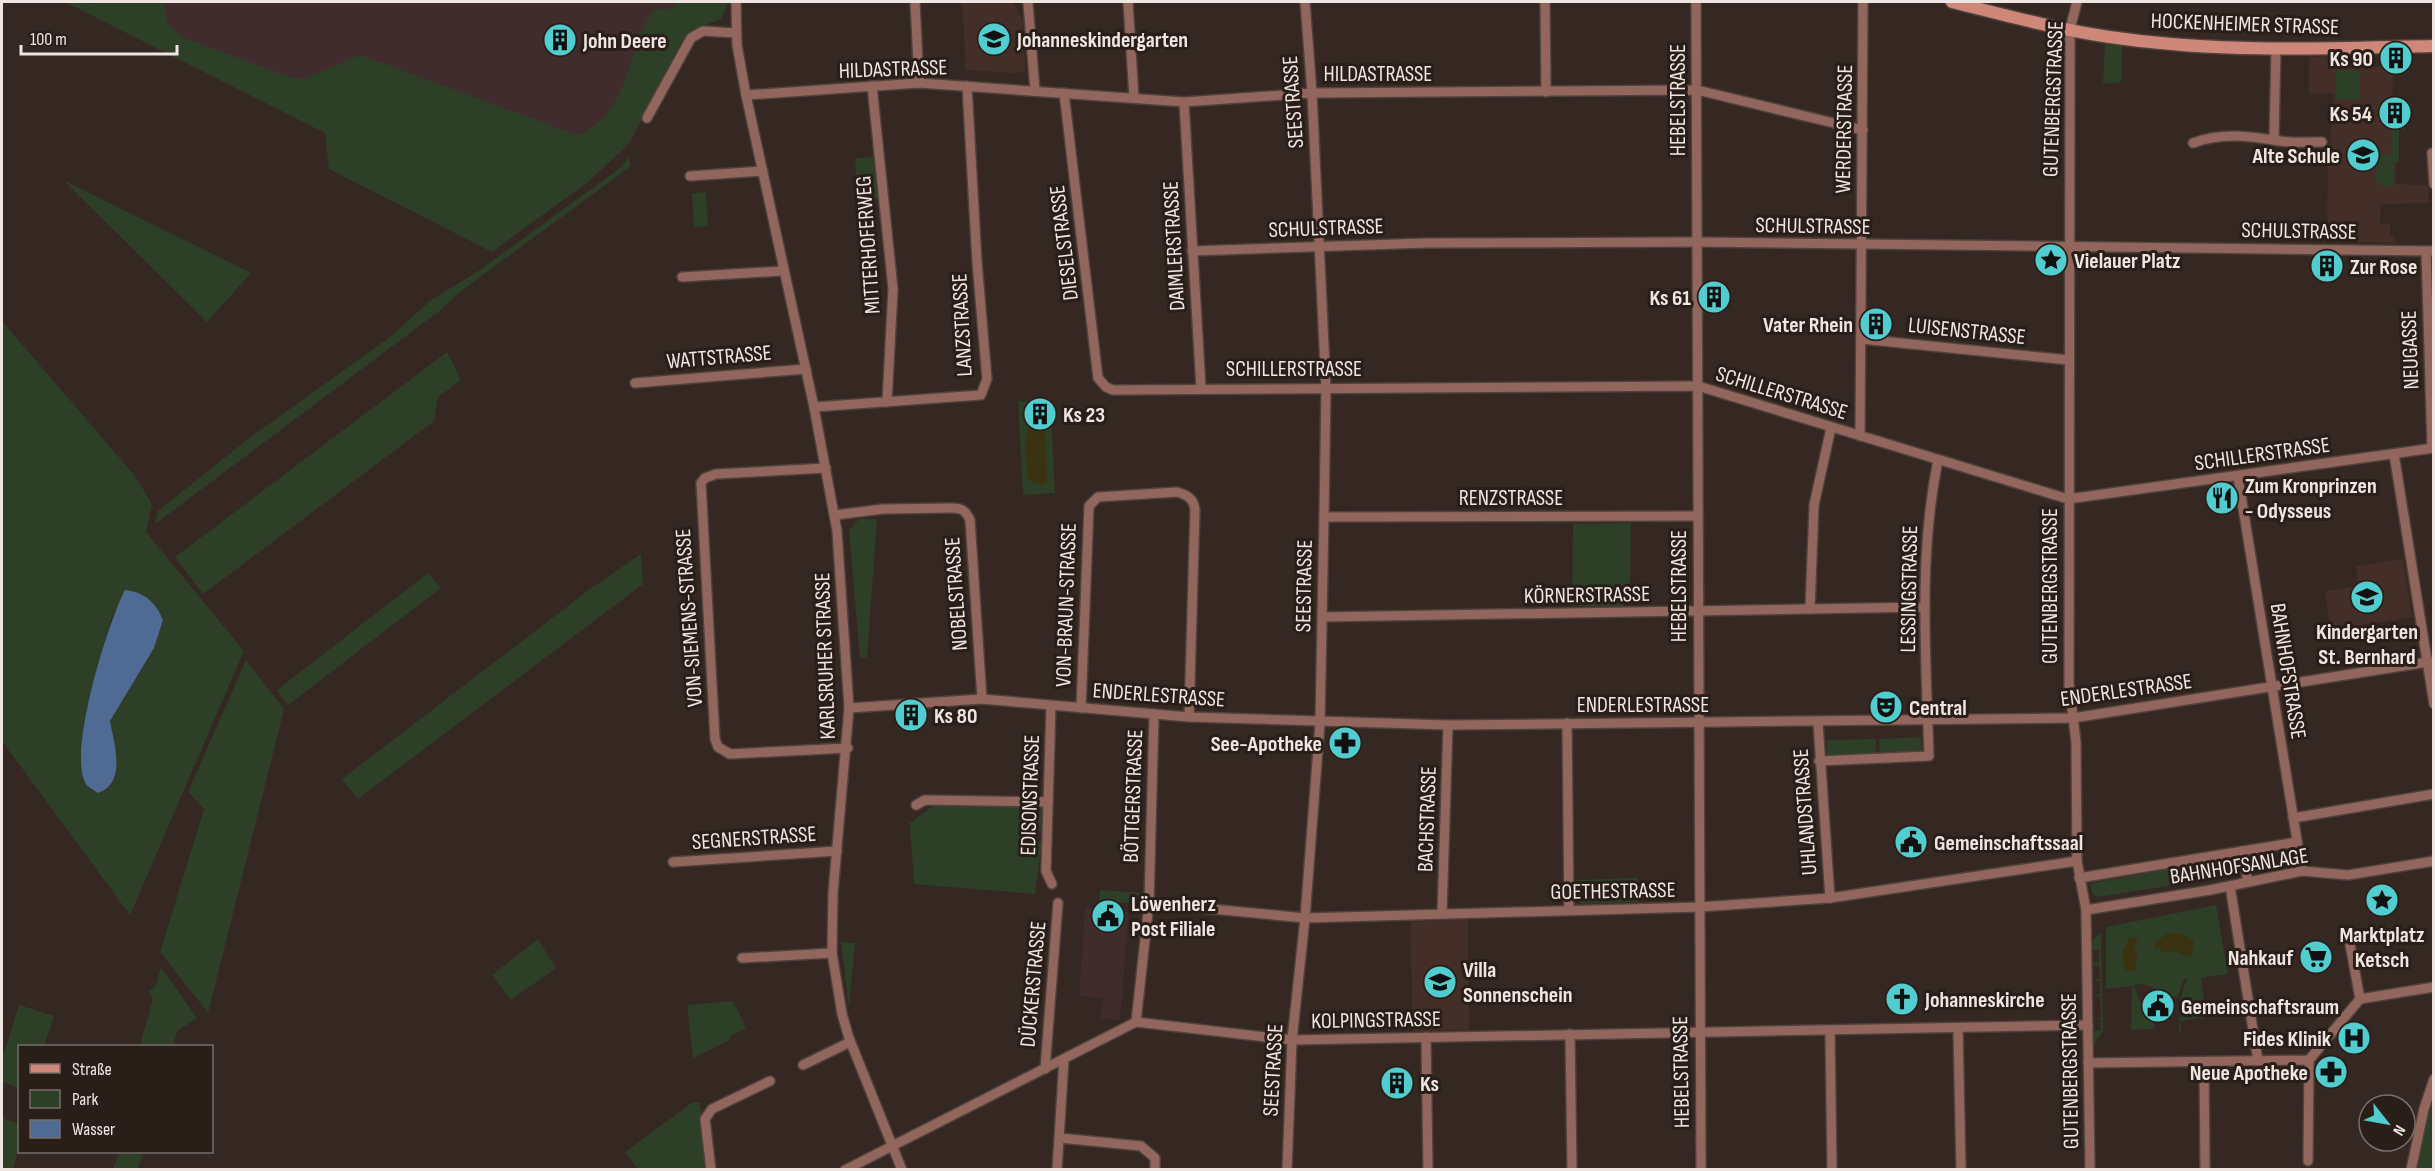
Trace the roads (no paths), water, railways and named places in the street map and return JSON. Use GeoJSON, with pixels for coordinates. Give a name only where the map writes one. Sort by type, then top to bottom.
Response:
{"type":"FeatureCollection","features":[{"type":"Feature","properties":{"kind":"street","name":"KARLSRUHER STRASSE"},"geometry":{"type":"LineString","coordinates":[[735,2],[736,33],[746,95],[836,515],[849,708],[848,748],[837,851],[832,953],[842,1014],[850,1042],[902,1170]]}},
{"type":"Feature","properties":{"kind":"street"},"geometry":{"type":"LineString","coordinates":[[915,2],[920,83]]}},
{"type":"Feature","properties":{"kind":"street"},"geometry":{"type":"LineString","coordinates":[[1128,2],[1134,98]]}},
{"type":"Feature","properties":{"kind":"street","name":"SEESTRASSE"},"geometry":{"type":"LineString","coordinates":[[1287,1170],[1292,1040],[1305,918],[1320,723],[1326,388],[1312,93],[1305,2]]}},
{"type":"Feature","properties":{"kind":"street"},"geometry":{"type":"LineString","coordinates":[[1545,2],[1546,92]]}},
{"type":"Feature","properties":{"kind":"street","name":"HEBELSTRASSE"},"geometry":{"type":"LineString","coordinates":[[1696,2],[1697,723],[1701,1170]]}},
{"type":"Feature","properties":{"kind":"street","name":"WERDERSTRASSE"},"geometry":{"type":"LineString","coordinates":[[1860,436],[1863,2]]}},
{"type":"Feature","properties":{"kind":"street","name":"HOCKENHEIMER STRASSE"},"geometry":{"type":"LineString","coordinates":[[1952,2],[2070,29],[2125,39],[2187,46],[2276,49],[2433,46]]}},
{"type":"Feature","properties":{"kind":"street","name":"GUTENBERGSTRASSE"},"geometry":{"type":"LineString","coordinates":[[2077,2],[2070,29],[2068,685],[2076,742],[2077,861],[2086,909],[2090,1170]]}},
{"type":"Feature","properties":{"kind":"street"},"geometry":{"type":"LineString","coordinates":[[1028,3],[1035,91]]}},
{"type":"Feature","properties":{"kind":"street"},"geometry":{"type":"LineString","coordinates":[[647,118],[691,38],[704,31],[736,33]]}},
{"type":"Feature","properties":{"kind":"street"},"geometry":{"type":"LineString","coordinates":[[2274,140],[2276,49]]}},
{"type":"Feature","properties":{"kind":"street","name":"HILDASTRASSE"},"geometry":{"type":"LineString","coordinates":[[746,95],[920,83],[1184,102],[1312,93],[1697,90],[1863,130]]}},
{"type":"Feature","properties":{"kind":"street","name":"MITTERHOFERWEG"},"geometry":{"type":"LineString","coordinates":[[872,86],[893,289],[887,402]]}},
{"type":"Feature","properties":{"kind":"street","name":"LANZSTRASSE"},"geometry":{"type":"LineString","coordinates":[[814,407],[974,397],[981,394],[987,379],[977,262],[967,86]]}},
{"type":"Feature","properties":{"kind":"street","name":"DIESELSTRASSE"},"geometry":{"type":"LineString","coordinates":[[1064,93],[1098,378],[1106,387]]}},
{"type":"Feature","properties":{"kind":"street","name":"DAIMLERSTRASSE"},"geometry":{"type":"LineString","coordinates":[[1184,102],[1201,388]]}},
{"type":"Feature","properties":{"kind":"street"},"geometry":{"type":"LineString","coordinates":[[2193,143],[2212,136],[2260,136],[2274,140],[2322,142]]}},
{"type":"Feature","properties":{"kind":"street"},"geometry":{"type":"LineString","coordinates":[[2432,153],[2433,184]]}},
{"type":"Feature","properties":{"kind":"street"},"geometry":{"type":"LineString","coordinates":[[690,176],[763,171]]}},
{"type":"Feature","properties":{"kind":"street","name":"SCHULSTRASSE"},"geometry":{"type":"LineString","coordinates":[[1192,251],[1320,246],[1697,243],[2430,251]]}},
{"type":"Feature","properties":{"kind":"street","name":"NEUGASSE"},"geometry":{"type":"LineString","coordinates":[[2430,251],[2432,448]]}},
{"type":"Feature","properties":{"kind":"street"},"geometry":{"type":"LineString","coordinates":[[682,277],[782,271]]}},
{"type":"Feature","properties":{"kind":"street","name":"LUISENSTRASSE"},"geometry":{"type":"LineString","coordinates":[[1861,339],[2069,360]]}},
{"type":"Feature","properties":{"kind":"street","name":"WATTSTRASSE"},"geometry":{"type":"LineString","coordinates":[[635,383],[806,369]]}},
{"type":"Feature","properties":{"kind":"street","name":"SCHILLERSTRASSE"},"geometry":{"type":"LineString","coordinates":[[1106,387],[1113,390],[1698,386],[2068,499],[2238,477],[2432,448]]}},
{"type":"Feature","properties":{"kind":"street"},"geometry":{"type":"LineString","coordinates":[[1810,609],[1814,505],[1831,428]]}},
{"type":"Feature","properties":{"kind":"street"},"geometry":{"type":"LineString","coordinates":[[2394,454],[2430,662],[2433,704]]}},
{"type":"Feature","properties":{"kind":"street","name":"LESSINGSTRASSE"},"geometry":{"type":"LineString","coordinates":[[1819,761],[1929,756],[1924,607],[1927,538],[1938,460]]}},
{"type":"Feature","properties":{"kind":"street","name":"VON-SIEMENS-STRASSE"},"geometry":{"type":"LineString","coordinates":[[825,468],[716,474],[705,478],[701,483],[715,739],[718,747],[729,754],[848,748]]}},
{"type":"Feature","properties":{"kind":"street","name":"BAHNHOFSTRASSE"},"geometry":{"type":"LineString","coordinates":[[2238,477],[2302,871]]}},
{"type":"Feature","properties":{"kind":"street","name":"VON-BRAUN-STRASSE"},"geometry":{"type":"LineString","coordinates":[[1081,708],[1089,506],[1098,497],[1177,492],[1193,501],[1195,509],[1189,717]]}},
{"type":"Feature","properties":{"kind":"street","name":"NOBELSTRASSE"},"geometry":{"type":"LineString","coordinates":[[836,515],[883,509],[952,508],[962,509],[967,514],[970,520],[982,699]]}},
{"type":"Feature","properties":{"kind":"street","name":"RENZSTRASSE"},"geometry":{"type":"LineString","coordinates":[[1324,517],[1697,516]]}},
{"type":"Feature","properties":{"kind":"street","name":"KÖRNERSTRASSE"},"geometry":{"type":"LineString","coordinates":[[1322,617],[1924,607]]}},
{"type":"Feature","properties":{"kind":"street","name":"ENDERLESTRASSE"},"geometry":{"type":"LineString","coordinates":[[849,708],[982,699],[1189,717],[1320,723],[1448,725],[1818,723],[2073,718],[2430,662]]}},
{"type":"Feature","properties":{"kind":"street","name":"EDISONSTRASSE"},"geometry":{"type":"LineString","coordinates":[[1051,706],[1046,871],[1052,884]]}},
{"type":"Feature","properties":{"kind":"street","name":"BÖTTGERSTRASSE"},"geometry":{"type":"LineString","coordinates":[[1136,1022],[1149,903],[1154,714]]}},
{"type":"Feature","properties":{"kind":"street"},"geometry":{"type":"LineString","coordinates":[[1567,723],[1569,910]]}},
{"type":"Feature","properties":{"kind":"street","name":"UHLANDSTRASSE"},"geometry":{"type":"LineString","coordinates":[[1818,723],[1830,898]]}},
{"type":"Feature","properties":{"kind":"street","name":"BACHSTRASSE"},"geometry":{"type":"LineString","coordinates":[[1442,914],[1448,725]]}},
{"type":"Feature","properties":{"kind":"street"},"geometry":{"type":"LineString","coordinates":[[2293,818],[2433,794]]}},
{"type":"Feature","properties":{"kind":"street"},"geometry":{"type":"LineString","coordinates":[[916,805],[925,800],[1048,801]]}},
{"type":"Feature","properties":{"kind":"street"},"geometry":{"type":"LineString","coordinates":[[2079,878],[2297,842]]}},
{"type":"Feature","properties":{"kind":"street","name":"SEGNERSTRASSE"},"geometry":{"type":"LineString","coordinates":[[673,862],[837,851]]}},
{"type":"Feature","properties":{"kind":"street"},"geometry":{"type":"LineString","coordinates":[[2242,851],[2248,882]]}},
{"type":"Feature","properties":{"kind":"street","name":"GOETHESTRASSE"},"geometry":{"type":"LineString","coordinates":[[1149,903],[1305,918],[1699,907],[1830,898],[2077,861]]}},
{"type":"Feature","properties":{"kind":"street","name":"BAHNHOFSANLAGE"},"geometry":{"type":"LineString","coordinates":[[2086,909],[2230,886],[2302,871],[2348,875],[2433,861]]}},
{"type":"Feature","properties":{"kind":"street"},"geometry":{"type":"LineString","coordinates":[[2230,886],[2258,1060]]}},
{"type":"Feature","properties":{"kind":"street","name":"DÜCKERSTRASSE"},"geometry":{"type":"LineString","coordinates":[[1045,1069],[1058,903]]}},
{"type":"Feature","properties":{"kind":"street"},"geometry":{"type":"LineString","coordinates":[[2349,939],[2360,999]]}},
{"type":"Feature","properties":{"kind":"street"},"geometry":{"type":"LineString","coordinates":[[741,958],[832,953]]}},
{"type":"Feature","properties":{"kind":"street"},"geometry":{"type":"LineString","coordinates":[[2308,1161],[2309,1060],[2360,999],[2433,987]]}},
{"type":"Feature","properties":{"kind":"street"},"geometry":{"type":"LineString","coordinates":[[845,1170],[1136,1022]]}},
{"type":"Feature","properties":{"kind":"street","name":"KOLPINGSTRASSE"},"geometry":{"type":"LineString","coordinates":[[1136,1022],[1292,1040],[2088,1025]]}},
{"type":"Feature","properties":{"kind":"street"},"geometry":{"type":"LineString","coordinates":[[1958,1029],[1961,1170]]}},
{"type":"Feature","properties":{"kind":"street"},"geometry":{"type":"LineString","coordinates":[[1830,1030],[1832,1170]]}},
{"type":"Feature","properties":{"kind":"street"},"geometry":{"type":"LineString","coordinates":[[1570,1035],[1572,1170]]}},
{"type":"Feature","properties":{"kind":"street"},"geometry":{"type":"LineString","coordinates":[[1426,1037],[1428,1170]]}},
{"type":"Feature","properties":{"kind":"street"},"geometry":{"type":"LineString","coordinates":[[803,1065],[850,1042]]}},
{"type":"Feature","properties":{"kind":"street"},"geometry":{"type":"LineString","coordinates":[[1057,1170],[1064,1059]]}},
{"type":"Feature","properties":{"kind":"street"},"geometry":{"type":"LineString","coordinates":[[2088,1063],[2309,1060]]}},
{"type":"Feature","properties":{"kind":"street"},"geometry":{"type":"LineString","coordinates":[[2204,1062],[2205,1168]]}},
{"type":"Feature","properties":{"kind":"street"},"geometry":{"type":"LineString","coordinates":[[2411,1170],[2433,1079]]}},
{"type":"Feature","properties":{"kind":"street"},"geometry":{"type":"LineString","coordinates":[[711,1170],[705,1119],[712,1109],[770,1081]]}},
{"type":"Feature","properties":{"kind":"street"},"geometry":{"type":"LineString","coordinates":[[1060,1138],[1141,1146],[1155,1158],[1155,1170]]}},
{"type":"Feature","properties":{"kind":"water"},"geometry":{"type":"Polygon","coordinates":[[[125,590],[149,599],[163,620],[154,648],[110,721],[116,751],[116,772],[107,788],[98,793],[86,784],[82,768],[82,746],[92,688],[100,658],[125,590]]]}},
{"type":"Feature","properties":{"kind":"place","name":"Johanneskindergarten"},"geometry":{"type":"Point","coordinates":[994,39]}},
{"type":"Feature","properties":{"kind":"place","name":"John Deere"},"geometry":{"type":"Point","coordinates":[560,40]}},
{"type":"Feature","properties":{"kind":"place","name":"Ks 90"},"geometry":{"type":"Point","coordinates":[2396,58]}},
{"type":"Feature","properties":{"kind":"place","name":"Ks 54"},"geometry":{"type":"Point","coordinates":[2395,113]}},
{"type":"Feature","properties":{"kind":"place","name":"Alte Schule"},"geometry":{"type":"Point","coordinates":[2363,155]}},
{"type":"Feature","properties":{"kind":"place","name":"Vielauer Platz"},"geometry":{"type":"Point","coordinates":[2051,260]}},
{"type":"Feature","properties":{"kind":"place","name":"Zur Rose"},"geometry":{"type":"Point","coordinates":[2327,266]}},
{"type":"Feature","properties":{"kind":"place","name":"Ks 61"},"geometry":{"type":"Point","coordinates":[1714,297]}},
{"type":"Feature","properties":{"kind":"place","name":"Vater Rhein"},"geometry":{"type":"Point","coordinates":[1876,324]}},
{"type":"Feature","properties":{"kind":"place","name":"Ks 23"},"geometry":{"type":"Point","coordinates":[1040,414]}},
{"type":"Feature","properties":{"kind":"place","name":"Zum Kronprinzen - Odysseus"},"geometry":{"type":"Point","coordinates":[2222,498]}},
{"type":"Feature","properties":{"kind":"place","name":"Kindergarten St. Bernhard"},"geometry":{"type":"Point","coordinates":[2367,597]}},
{"type":"Feature","properties":{"kind":"place","name":"Central"},"geometry":{"type":"Point","coordinates":[1886,707]}},
{"type":"Feature","properties":{"kind":"place","name":"Ks 80"},"geometry":{"type":"Point","coordinates":[911,715]}},
{"type":"Feature","properties":{"kind":"place","name":"See-Apotheke"},"geometry":{"type":"Point","coordinates":[1345,743]}},
{"type":"Feature","properties":{"kind":"place","name":"Gemeinschaftssaal"},"geometry":{"type":"Point","coordinates":[1911,842]}},
{"type":"Feature","properties":{"kind":"place","name":"Marktplatz Ketsch"},"geometry":{"type":"Point","coordinates":[2382,900]}},
{"type":"Feature","properties":{"kind":"place","name":"Löwenherz Post Filiale"},"geometry":{"type":"Point","coordinates":[1108,916]}},
{"type":"Feature","properties":{"kind":"place","name":"Nahkauf"},"geometry":{"type":"Point","coordinates":[2316,957]}},
{"type":"Feature","properties":{"kind":"place","name":"Villa Sonnenschein"},"geometry":{"type":"Point","coordinates":[1440,982]}},
{"type":"Feature","properties":{"kind":"place","name":"Johanneskirche"},"geometry":{"type":"Point","coordinates":[1902,999]}},
{"type":"Feature","properties":{"kind":"place","name":"Gemeinschaftsraum"},"geometry":{"type":"Point","coordinates":[2158,1006]}},
{"type":"Feature","properties":{"kind":"place","name":"Fides Klinik"},"geometry":{"type":"Point","coordinates":[2354,1038]}},
{"type":"Feature","properties":{"kind":"place","name":"Neue Apotheke"},"geometry":{"type":"Point","coordinates":[2331,1072]}},
{"type":"Feature","properties":{"kind":"place","name":"Ks"},"geometry":{"type":"Point","coordinates":[1397,1083]}}]}
